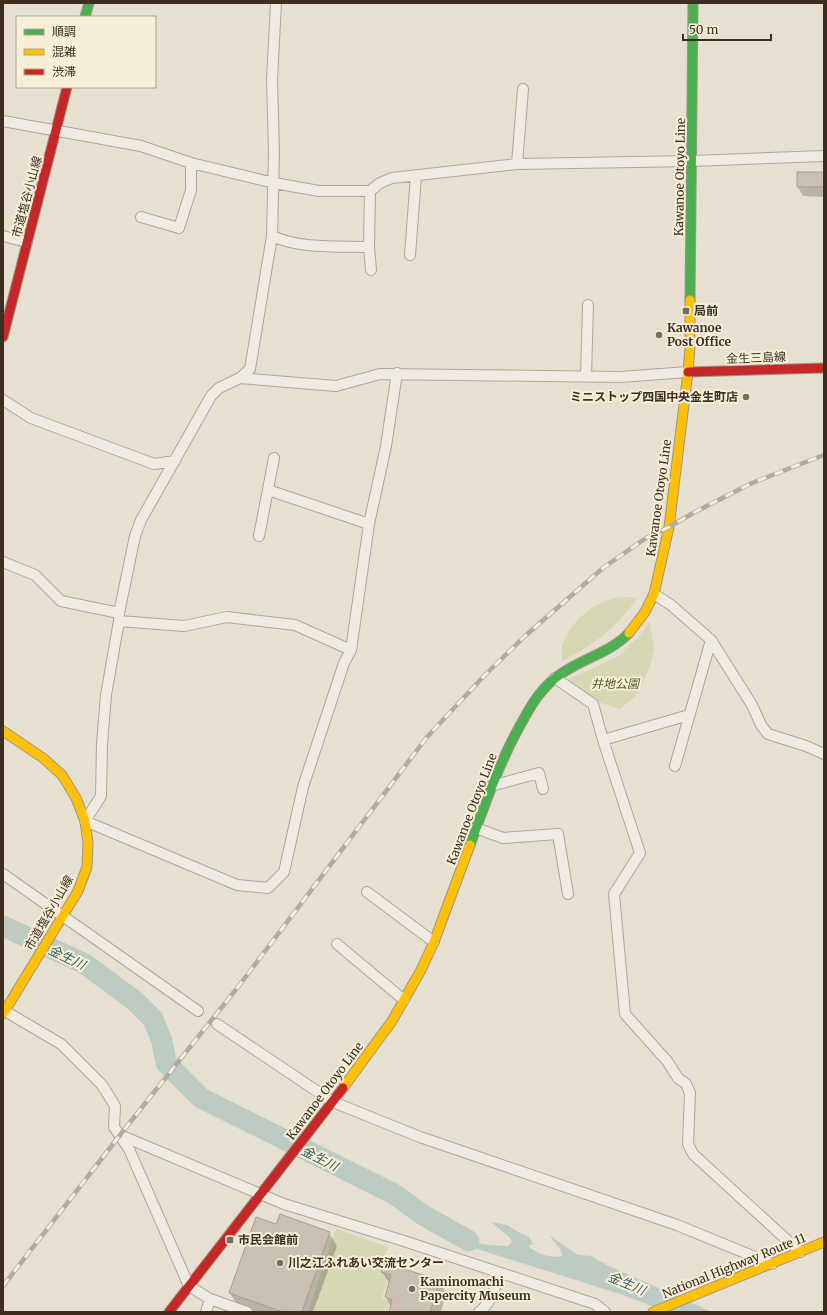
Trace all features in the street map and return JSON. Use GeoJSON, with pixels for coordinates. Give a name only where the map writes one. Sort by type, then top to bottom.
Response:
{"type":"FeatureCollection","features":[{"type":"Feature","properties":{"kind":"main road"},"geometry":{"type":"LineString","coordinates":[[85,16],[89,3]]}},
{"type":"Feature","properties":{"kind":"main road","name":"Kawanoe Otoyo Line"},"geometry":{"type":"LineString","coordinates":[[169,1312],[333,1102],[392,1021],[434,942],[491,786],[504,756],[528,710],[540,692],[564,671],[609,648],[622,639],[635,626],[645,612],[654,594],[670,527],[690,347],[693,3]]}},
{"type":"Feature","properties":{"kind":"main road","name":"市道塩谷小山線"},"geometry":{"type":"LineString","coordinates":[[3,337],[67,88]]}},
{"type":"Feature","properties":{"kind":"main road","name":"金生三島線"},"geometry":{"type":"LineString","coordinates":[[688,372],[824,368]]}},
{"type":"Feature","properties":{"kind":"main road","name":"市道塩谷小山線"},"geometry":{"type":"LineString","coordinates":[[3,731],[43,758],[62,775],[76,798],[84,821],[88,843],[87,867],[78,891],[4,1012]]}},
{"type":"Feature","properties":{"kind":"main road","name":"National Highway Route 11"},"geometry":{"type":"LineString","coordinates":[[653,1312],[824,1242]]}},
{"type":"Feature","properties":{"kind":"street"},"geometry":{"type":"LineString","coordinates":[[276,3],[272,80],[274,152],[272,236],[252,364],[250,369],[240,378],[218,388],[211,396],[141,520],[135,536],[119,617],[106,695],[102,744],[101,796],[84,821],[237,885],[268,888],[284,872],[303,787],[344,663],[351,650],[369,524],[386,446],[396,373]]}},
{"type":"Feature","properties":{"kind":"street"},"geometry":{"type":"LineString","coordinates":[[517,164],[523,89]]}},
{"type":"Feature","properties":{"kind":"street"},"geometry":{"type":"LineString","coordinates":[[3,121],[141,146],[191,163],[274,184],[319,191],[370,191],[380,183],[392,178],[517,164],[692,161],[824,156]]}},
{"type":"Feature","properties":{"kind":"street"},"geometry":{"type":"LineString","coordinates":[[140,217],[179,228],[191,190],[191,163]]}},
{"type":"Feature","properties":{"kind":"street"},"geometry":{"type":"LineString","coordinates":[[410,255],[416,176]]}},
{"type":"Feature","properties":{"kind":"street"},"geometry":{"type":"LineString","coordinates":[[370,191],[371,270]]}},
{"type":"Feature","properties":{"kind":"street"},"geometry":{"type":"LineString","coordinates":[[3,236],[27,242]]}},
{"type":"Feature","properties":{"kind":"street"},"geometry":{"type":"LineString","coordinates":[[272,236],[281,240],[311,245],[370,247]]}},
{"type":"Feature","properties":{"kind":"street"},"geometry":{"type":"LineString","coordinates":[[586,377],[588,305]]}},
{"type":"Feature","properties":{"kind":"street"},"geometry":{"type":"LineString","coordinates":[[240,378],[336,386],[380,374],[396,373],[620,377],[688,372]]}},
{"type":"Feature","properties":{"kind":"street"},"geometry":{"type":"LineString","coordinates":[[3,400],[31,418],[154,464],[175,461]]}},
{"type":"Feature","properties":{"kind":"street"},"geometry":{"type":"LineString","coordinates":[[259,536],[274,458]]}},
{"type":"Feature","properties":{"kind":"street"},"geometry":{"type":"LineString","coordinates":[[268,490],[369,524]]}},
{"type":"Feature","properties":{"kind":"street"},"geometry":{"type":"LineString","coordinates":[[3,562],[35,575],[61,601],[119,617],[184,626],[227,617],[295,625],[351,650]]}},
{"type":"Feature","properties":{"kind":"street"},"geometry":{"type":"LineString","coordinates":[[654,594],[671,606],[711,640],[752,704],[761,725],[768,734],[806,746],[824,754]]}},
{"type":"Feature","properties":{"kind":"street"},"geometry":{"type":"LineString","coordinates":[[675,766],[711,640]]}},
{"type":"Feature","properties":{"kind":"street"},"geometry":{"type":"LineString","coordinates":[[555,678],[593,704],[603,740],[640,853],[614,894],[625,1014],[667,1061],[678,1078],[686,1084],[690,1093],[688,1144],[693,1154],[800,1252]]}},
{"type":"Feature","properties":{"kind":"street"},"geometry":{"type":"LineString","coordinates":[[603,740],[689,715]]}},
{"type":"Feature","properties":{"kind":"street"},"geometry":{"type":"LineString","coordinates":[[491,786],[539,773],[543,789]]}},
{"type":"Feature","properties":{"kind":"street"},"geometry":{"type":"LineString","coordinates":[[476,828],[503,838],[558,834],[568,894]]}},
{"type":"Feature","properties":{"kind":"street"},"geometry":{"type":"LineString","coordinates":[[3,874],[61,919],[198,1011]]}},
{"type":"Feature","properties":{"kind":"street"},"geometry":{"type":"LineString","coordinates":[[367,892],[434,942]]}},
{"type":"Feature","properties":{"kind":"street"},"geometry":{"type":"LineString","coordinates":[[337,944],[404,1000]]}},
{"type":"Feature","properties":{"kind":"street"},"geometry":{"type":"LineString","coordinates":[[4,1012],[61,1044],[102,1085],[115,1106],[114,1127],[129,1148],[189,1286],[210,1299],[247,1312]]}},
{"type":"Feature","properties":{"kind":"street"},"geometry":{"type":"LineString","coordinates":[[217,1024],[333,1102],[420,1137],[677,1225],[772,1264]]}},
{"type":"Feature","properties":{"kind":"street"},"geometry":{"type":"LineString","coordinates":[[120,1135],[261,1193],[284,1204],[595,1304],[605,1312]]}},
{"type":"Feature","properties":{"kind":"street"},"geometry":{"type":"LineString","coordinates":[[479,1312],[491,1300],[500,1273]]}},
{"type":"Feature","properties":{"kind":"street"},"geometry":{"type":"LineString","coordinates":[[206,1312],[210,1299]]}},
{"type":"Feature","properties":{"kind":"green space","name":"井地公園"},"geometry":{"type":"Polygon","coordinates":[[[631,597],[637,599],[621,619],[604,635],[585,649],[562,661],[562,648],[566,637],[570,629],[583,615],[590,609],[607,601],[631,597]]]}},
{"type":"Feature","properties":{"kind":"green space","name":"井地公園"},"geometry":{"type":"Polygon","coordinates":[[[650,622],[654,648],[650,667],[636,696],[620,709],[598,702],[567,680],[617,657],[639,636],[650,622]]]}},
{"type":"Feature","properties":{"kind":"green space"},"geometry":{"type":"Polygon","coordinates":[[[336,1229],[388,1247],[380,1272],[389,1276],[382,1298],[390,1301],[387,1312],[308,1312],[336,1229]]]}},
{"type":"Feature","properties":{"kind":"water"},"geometry":{"type":"Polygon","coordinates":[[[411,1211],[476,1243],[488,1245],[508,1246],[512,1242],[509,1237],[491,1222],[507,1225],[529,1237],[533,1244],[528,1246],[535,1251],[553,1257],[562,1256],[561,1250],[549,1235],[578,1255],[591,1256],[607,1265],[712,1312],[668,1312],[620,1294],[477,1249],[411,1211]]]}},
{"type":"Feature","properties":{"kind":"building"},"geometry":{"type":"Polygon","coordinates":[[[797,172],[824,172],[824,187],[797,187],[797,172]]]}},
{"type":"Feature","properties":{"kind":"building","name":"川之江ふれあい交流センター"},"geometry":{"type":"Polygon","coordinates":[[[280,1214],[330,1232],[302,1312],[283,1312],[229,1293],[256,1217],[276,1224],[280,1214]]]}},
{"type":"Feature","properties":{"kind":"building","name":"Kaminomachi Papercity Museum"},"geometry":{"type":"Polygon","coordinates":[[[384,1263],[440,1280],[430,1312],[389,1312],[392,1300],[385,1297],[391,1275],[381,1272],[384,1263]]]}},
{"type":"Feature","properties":{"kind":"waterway","name":"金生川"},"geometry":{"type":"LineString","coordinates":[[3,926],[85,964],[135,1001],[153,1019],[162,1041],[166,1063],[201,1098],[394,1194],[423,1215],[469,1241]]}},
{"type":"Feature","properties":{"kind":"railway"},"geometry":{"type":"LineString","coordinates":[[3,1286],[120,1135],[241,983],[427,737],[484,676],[525,636],[603,568],[646,538],[752,483],[824,455]]}},
{"type":"Feature","properties":{"kind":"traffic: fast"},"geometry":{"type":"LineString","coordinates":[[85,16],[89,3]]}},
{"type":"Feature","properties":{"kind":"traffic: fast"},"geometry":{"type":"LineString","coordinates":[[690,300],[693,3]]}},
{"type":"Feature","properties":{"kind":"traffic: fast"},"geometry":{"type":"LineString","coordinates":[[470,845],[503,760],[516,733],[537,697],[563,672],[612,647],[629,633]]}},
{"type":"Feature","properties":{"kind":"traffic: slow"},"geometry":{"type":"LineString","coordinates":[[629,633],[645,612],[654,594],[669,527],[688,372],[690,347],[690,300]]}},
{"type":"Feature","properties":{"kind":"traffic: slow"},"geometry":{"type":"LineString","coordinates":[[3,731],[43,758],[62,775],[76,798],[85,821],[88,843],[87,867],[78,891],[3,1014]]}},
{"type":"Feature","properties":{"kind":"traffic: slow"},"geometry":{"type":"LineString","coordinates":[[343,1088],[392,1021],[421,970],[434,942],[470,845]]}},
{"type":"Feature","properties":{"kind":"traffic: slow"},"geometry":{"type":"LineString","coordinates":[[653,1312],[824,1242]]}},
{"type":"Feature","properties":{"kind":"traffic: jam"},"geometry":{"type":"LineString","coordinates":[[3,337],[67,88]]}},
{"type":"Feature","properties":{"kind":"traffic: jam"},"geometry":{"type":"LineString","coordinates":[[688,372],[824,368]]}},
{"type":"Feature","properties":{"kind":"traffic: jam"},"geometry":{"type":"LineString","coordinates":[[169,1312],[343,1088]]}},
{"type":"Feature","properties":{"kind":"place","name":"局前"},"geometry":{"type":"Point","coordinates":[686,311]}},
{"type":"Feature","properties":{"kind":"place","name":"Kawanoe Post Office"},"geometry":{"type":"Point","coordinates":[659,335]}},
{"type":"Feature","properties":{"kind":"place","name":"ミニストップ四国中央金生町店"},"geometry":{"type":"Point","coordinates":[746,397]}},
{"type":"Feature","properties":{"kind":"place","name":"市民会館前"},"geometry":{"type":"Point","coordinates":[230,1240]}},
{"type":"Feature","properties":{"kind":"place","name":"川之江ふれあい交流センター"},"geometry":{"type":"Point","coordinates":[280,1263]}},
{"type":"Feature","properties":{"kind":"place","name":"Kaminomachi Papercity Museum"},"geometry":{"type":"Point","coordinates":[412,1289]}}]}
